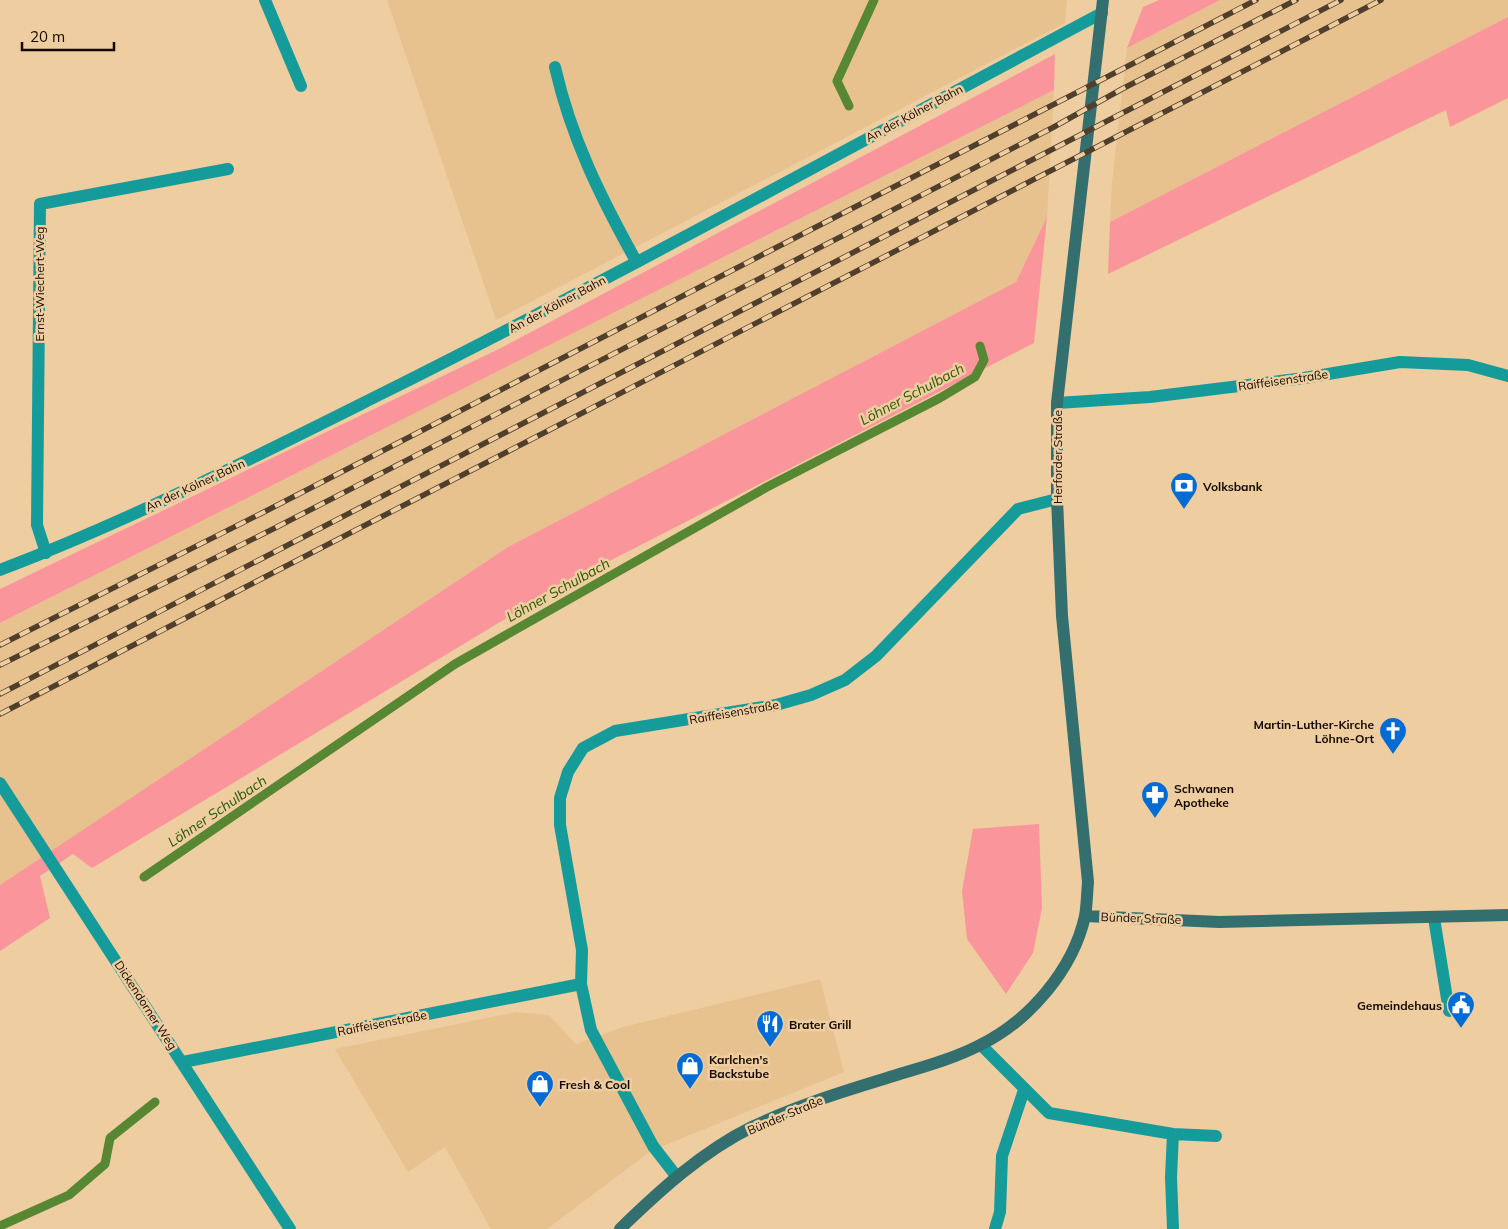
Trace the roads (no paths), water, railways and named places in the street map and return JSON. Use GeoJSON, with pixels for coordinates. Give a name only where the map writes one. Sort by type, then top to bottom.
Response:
{"type":"FeatureCollection","features":[{"type":"Feature","properties":{"kind":"main road","name":"Herforder Straße"},"geometry":{"type":"LineString","coordinates":[[1085,916],[1087,855],[1062,616],[1057,499],[1057,403],[1102,6]]}},
{"type":"Feature","properties":{"kind":"main road","name":"Bünder Straße"},"geometry":{"type":"LineString","coordinates":[[620,1229],[677,1177],[750,1128],[799,1106],[940,1062],[981,1045],[1008,1028],[1037,1003],[1060,973],[1076,942],[1085,916],[1219,922],[1508,915]]}},
{"type":"Feature","properties":{"kind":"street"},"geometry":{"type":"LineString","coordinates":[[265,0],[300,86]]}},
{"type":"Feature","properties":{"kind":"street","name":"An der Kölner Bahn"},"geometry":{"type":"LineString","coordinates":[[0,570],[46,553],[234,468],[493,338],[1102,6]]}},
{"type":"Feature","properties":{"kind":"street"},"geometry":{"type":"LineString","coordinates":[[555,67],[567,110],[599,194],[636,261]]}},
{"type":"Feature","properties":{"kind":"street","name":"Ernst-Wiechert-Weg"},"geometry":{"type":"LineString","coordinates":[[46,553],[38,525],[40,204],[228,170]]}},
{"type":"Feature","properties":{"kind":"street","name":"Raiffeisenstraße"},"geometry":{"type":"LineString","coordinates":[[1057,403],[1160,396],[1304,378],[1400,362],[1468,365],[1508,376]]}},
{"type":"Feature","properties":{"kind":"street","name":"Raiffeisenstraße"},"geometry":{"type":"LineString","coordinates":[[677,1177],[653,1146],[591,1030],[581,984],[582,950],[560,824],[560,798],[568,772],[583,748],[615,731],[776,705],[811,695],[845,680],[876,656],[1018,509],[1057,499]]}},
{"type":"Feature","properties":{"kind":"street","name":"Dickendorner Weg"},"geometry":{"type":"LineString","coordinates":[[0,783],[290,1229]]}},
{"type":"Feature","properties":{"kind":"street"},"geometry":{"type":"LineString","coordinates":[[1434,918],[1449,1011]]}},
{"type":"Feature","properties":{"kind":"street","name":"Raiffeisenstraße"},"geometry":{"type":"LineString","coordinates":[[183,1062],[581,984]]}},
{"type":"Feature","properties":{"kind":"street"},"geometry":{"type":"LineString","coordinates":[[981,1045],[1049,1113],[1173,1134],[1216,1136]]}},
{"type":"Feature","properties":{"kind":"street"},"geometry":{"type":"LineString","coordinates":[[995,1229],[1000,1212],[1002,1156],[1024,1090]]}},
{"type":"Feature","properties":{"kind":"street"},"geometry":{"type":"LineString","coordinates":[[1173,1134],[1171,1177],[1173,1229]]}},
{"type":"Feature","properties":{"kind":"waterway","name":"Löhner Schulbach"},"geometry":{"type":"LineString","coordinates":[[849,106],[837,81],[874,0]]}},
{"type":"Feature","properties":{"kind":"waterway","name":"Löhner Schulbach"},"geometry":{"type":"LineString","coordinates":[[144,877],[455,664],[767,487],[940,398],[975,377],[984,360],[980,346]]}},
{"type":"Feature","properties":{"kind":"waterway","name":"Löhner Schulbach"},"geometry":{"type":"LineString","coordinates":[[0,1226],[69,1195],[105,1164],[110,1138],[155,1102]]}},
{"type":"Feature","properties":{"kind":"railway"},"geometry":{"type":"LineString","coordinates":[[0,645],[264,512],[1256,0]]}},
{"type":"Feature","properties":{"kind":"railway"},"geometry":{"type":"LineString","coordinates":[[0,665],[273,529],[1052,128],[1122,89],[1296,0]]}},
{"type":"Feature","properties":{"kind":"railway"},"geometry":{"type":"LineString","coordinates":[[0,694],[1341,0]]}},
{"type":"Feature","properties":{"kind":"railway"},"geometry":{"type":"LineString","coordinates":[[0,714],[1381,0]]}},
{"type":"Feature","properties":{"kind":"place","name":"Volksbank"},"geometry":{"type":"Point","coordinates":[1184,510]}},
{"type":"Feature","properties":{"kind":"place","name":"Martin-Luther-Kirche Löhne-Ort"},"geometry":{"type":"Point","coordinates":[1393,755]}},
{"type":"Feature","properties":{"kind":"place","name":"Schwanen Apotheke"},"geometry":{"type":"Point","coordinates":[1155,819]}},
{"type":"Feature","properties":{"kind":"place","name":"Gemeindehaus"},"geometry":{"type":"Point","coordinates":[1461,1029]}},
{"type":"Feature","properties":{"kind":"place","name":"Brater Grill"},"geometry":{"type":"Point","coordinates":[770,1048]}},
{"type":"Feature","properties":{"kind":"place","name":"Karlchen's Backstube"},"geometry":{"type":"Point","coordinates":[690,1090]}},
{"type":"Feature","properties":{"kind":"place","name":"Fresh & Cool"},"geometry":{"type":"Point","coordinates":[540,1108]}}]}
